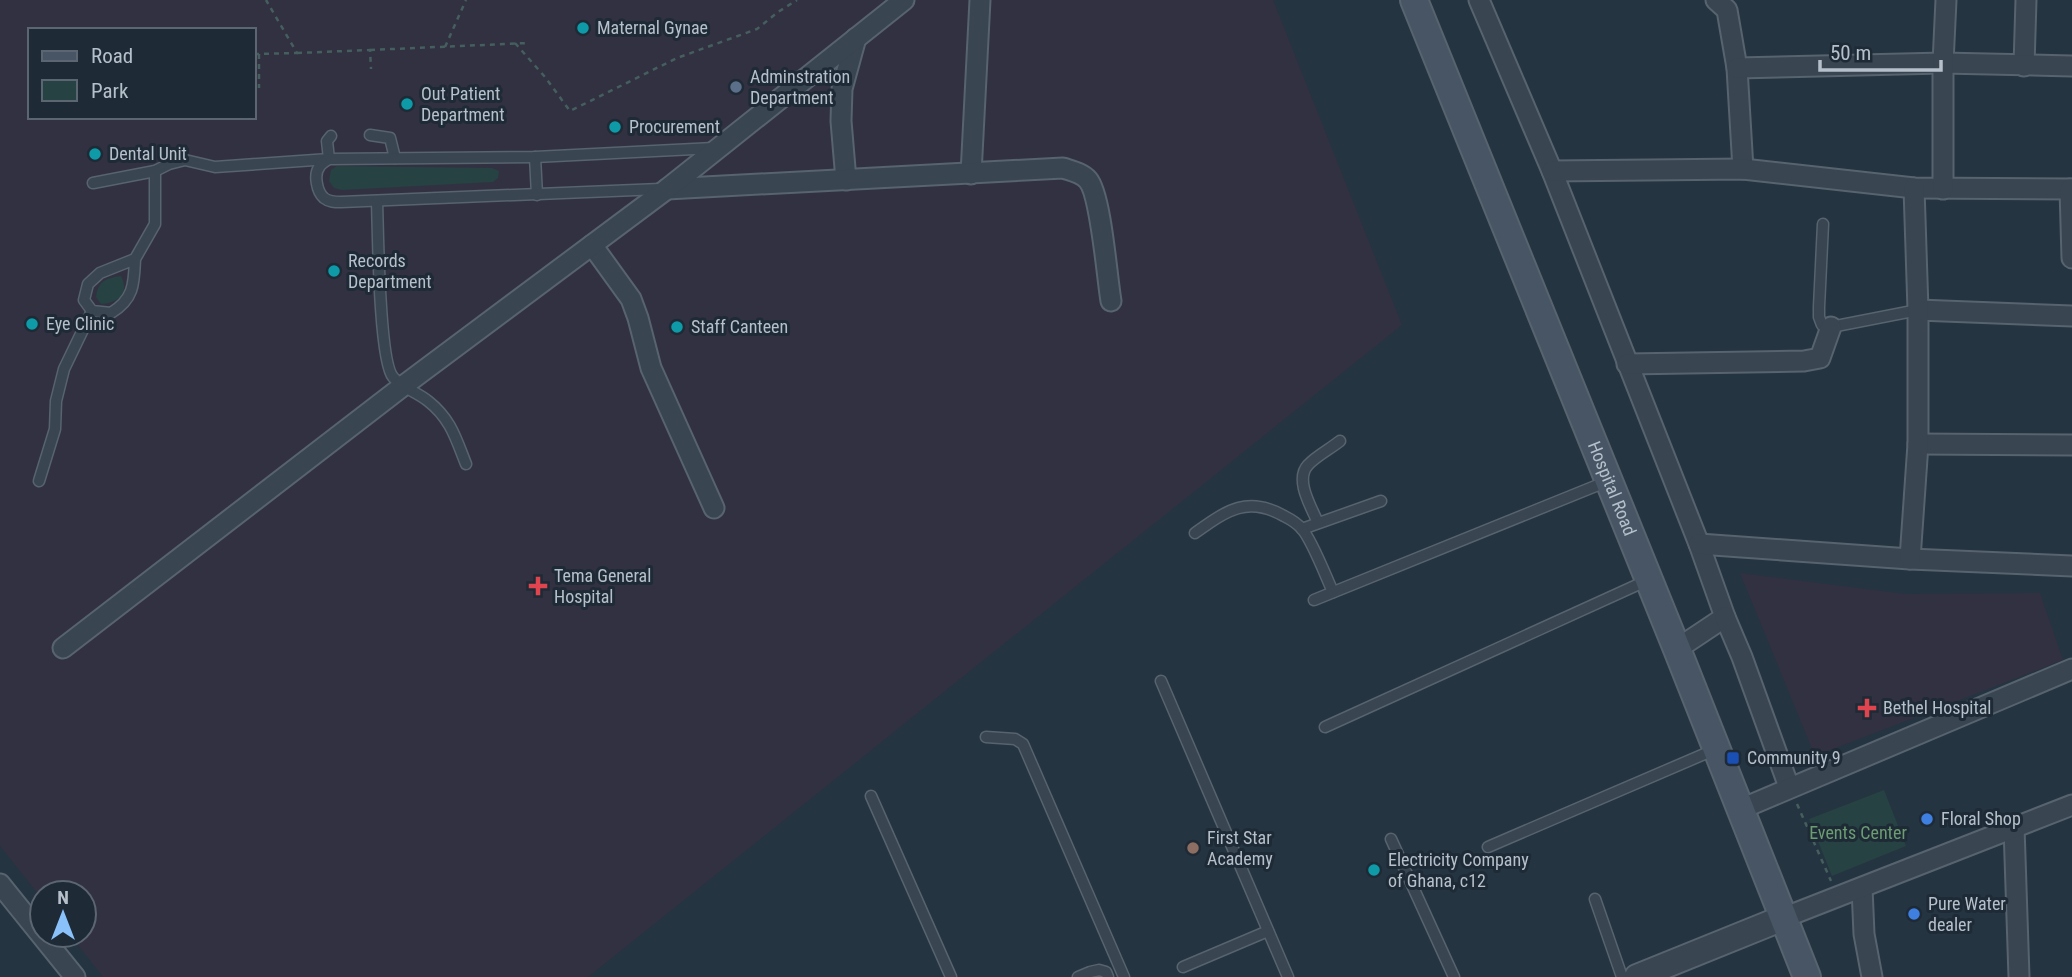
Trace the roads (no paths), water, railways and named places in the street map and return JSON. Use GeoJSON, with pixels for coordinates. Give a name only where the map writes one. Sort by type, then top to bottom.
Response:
{"type":"FeatureCollection","features":[{"type":"Feature","properties":{"kind":"main road","name":"Hospital Road"},"geometry":{"type":"LineString","coordinates":[[1414,0],[1807,977]]}},
{"type":"Feature","properties":{"kind":"street"},"geometry":{"type":"LineString","coordinates":[[63,649],[402,386],[667,189],[904,0]]}},
{"type":"Feature","properties":{"kind":"street"},"geometry":{"type":"LineString","coordinates":[[971,174],[980,0]]}},
{"type":"Feature","properties":{"kind":"street"},"geometry":{"type":"LineString","coordinates":[[1479,0],[1552,171],[1699,544],[1789,787]]}},
{"type":"Feature","properties":{"kind":"street"},"geometry":{"type":"LineString","coordinates":[[1716,0],[1727,10],[1737,68],[1743,169]]}},
{"type":"Feature","properties":{"kind":"street"},"geometry":{"type":"LineString","coordinates":[[1943,189],[1946,0]]}},
{"type":"Feature","properties":{"kind":"street"},"geometry":{"type":"LineString","coordinates":[[2024,66],[2026,0]]}},
{"type":"Feature","properties":{"kind":"street"},"geometry":{"type":"LineString","coordinates":[[846,180],[841,121],[842,89],[856,38]]}},
{"type":"Feature","properties":{"kind":"street"},"geometry":{"type":"LineString","coordinates":[[1737,68],[1943,63],[2072,66]]}},
{"type":"Feature","properties":{"kind":"street"},"geometry":{"type":"LineString","coordinates":[[667,189],[1063,169],[1078,172],[1089,180],[1096,198],[1111,301]]}},
{"type":"Feature","properties":{"kind":"street"},"geometry":{"type":"LineString","coordinates":[[1552,171],[1743,169],[1914,188],[2071,189],[2072,258]]}},
{"type":"Feature","properties":{"kind":"street"},"geometry":{"type":"LineString","coordinates":[[1910,559],[1918,444],[1914,188]]}},
{"type":"Feature","properties":{"kind":"street"},"geometry":{"type":"LineString","coordinates":[[592,245],[631,299],[651,368],[715,508]]}},
{"type":"Feature","properties":{"kind":"street"},"geometry":{"type":"LineString","coordinates":[[1918,310],[2072,316]]}},
{"type":"Feature","properties":{"kind":"street"},"geometry":{"type":"LineString","coordinates":[[1628,364],[1804,361],[1820,358],[1831,327]]}},
{"type":"Feature","properties":{"kind":"street"},"geometry":{"type":"LineString","coordinates":[[1918,444],[2072,445]]}},
{"type":"Feature","properties":{"kind":"street"},"geometry":{"type":"LineString","coordinates":[[1699,544],[1910,559],[2072,566]]}},
{"type":"Feature","properties":{"kind":"street"},"geometry":{"type":"LineString","coordinates":[[1676,649],[1725,617]]}},
{"type":"Feature","properties":{"kind":"street"},"geometry":{"type":"LineString","coordinates":[[1741,808],[2072,669]]}},
{"type":"Feature","properties":{"kind":"street"},"geometry":{"type":"LineString","coordinates":[[1637,977],[2072,805]]}},
{"type":"Feature","properties":{"kind":"street"},"geometry":{"type":"LineString","coordinates":[[2014,827],[2019,977]]}},
{"type":"Feature","properties":{"kind":"street"},"geometry":{"type":"LineString","coordinates":[[0,884],[75,977]]}},
{"type":"Feature","properties":{"kind":"street"},"geometry":{"type":"LineString","coordinates":[[1861,888],[1864,934],[1872,977]]}},
{"type":"Feature","properties":{"kind":"lane"},"geometry":{"type":"LineString","coordinates":[[329,159],[327,141],[331,135]]}},
{"type":"Feature","properties":{"kind":"lane"},"geometry":{"type":"LineString","coordinates":[[370,135],[390,138],[394,158]]}},
{"type":"Feature","properties":{"kind":"lane"},"geometry":{"type":"LineString","coordinates":[[93,183],[155,171],[185,160],[215,167],[329,159],[535,157],[718,148]]}},
{"type":"Feature","properties":{"kind":"lane"},"geometry":{"type":"LineString","coordinates":[[535,157],[537,195]]}},
{"type":"Feature","properties":{"kind":"lane"},"geometry":{"type":"LineString","coordinates":[[329,159],[319,166],[316,175],[318,187],[329,201],[667,189]]}},
{"type":"Feature","properties":{"kind":"lane"},"geometry":{"type":"LineString","coordinates":[[92,312],[111,313],[128,299],[134,282],[135,259],[155,224],[155,171]]}},
{"type":"Feature","properties":{"kind":"lane"},"geometry":{"type":"LineString","coordinates":[[377,201],[384,341],[391,375],[402,386],[428,400],[447,417],[466,464]]}},
{"type":"Feature","properties":{"kind":"lane"},"geometry":{"type":"LineString","coordinates":[[1823,224],[1819,317],[1822,325],[1831,327],[1918,310]]}},
{"type":"Feature","properties":{"kind":"lane"},"geometry":{"type":"LineString","coordinates":[[92,312],[84,300],[88,284],[100,273],[135,259]]}},
{"type":"Feature","properties":{"kind":"lane"},"geometry":{"type":"LineString","coordinates":[[39,481],[55,429],[56,401],[64,369],[92,312]]}},
{"type":"Feature","properties":{"kind":"lane"},"geometry":{"type":"LineString","coordinates":[[1318,523],[1303,485],[1303,476],[1306,466],[1340,441]]}},
{"type":"Feature","properties":{"kind":"lane"},"geometry":{"type":"LineString","coordinates":[[1314,600],[1608,481]]}},
{"type":"Feature","properties":{"kind":"lane"},"geometry":{"type":"LineString","coordinates":[[1302,529],[1381,501]]}},
{"type":"Feature","properties":{"kind":"lane"},"geometry":{"type":"LineString","coordinates":[[1195,533],[1217,518],[1249,505],[1272,509],[1302,529],[1333,592]]}},
{"type":"Feature","properties":{"kind":"lane"},"geometry":{"type":"LineString","coordinates":[[1325,727],[1648,580]]}},
{"type":"Feature","properties":{"kind":"lane"},"geometry":{"type":"LineString","coordinates":[[1161,681],[1288,977]]}},
{"type":"Feature","properties":{"kind":"lane"},"geometry":{"type":"LineString","coordinates":[[986,737],[1015,739],[1023,744],[1124,977]]}},
{"type":"Feature","properties":{"kind":"lane"},"geometry":{"type":"LineString","coordinates":[[1488,847],[1716,748]]}},
{"type":"Feature","properties":{"kind":"lane"},"geometry":{"type":"LineString","coordinates":[[871,796],[951,977]]}},
{"type":"Feature","properties":{"kind":"lane"},"geometry":{"type":"LineString","coordinates":[[1391,839],[1454,977]]}},
{"type":"Feature","properties":{"kind":"lane"},"geometry":{"type":"LineString","coordinates":[[1595,899],[1622,977]]}},
{"type":"Feature","properties":{"kind":"lane"},"geometry":{"type":"LineString","coordinates":[[1183,967],[1268,932]]}},
{"type":"Feature","properties":{"kind":"lane"},"geometry":{"type":"LineString","coordinates":[[1078,977],[1099,970],[1106,972],[1108,977]]}},
{"type":"Feature","properties":{"kind":"place","name":"Maternal Gynae"},"geometry":{"type":"Point","coordinates":[583,28]}},
{"type":"Feature","properties":{"kind":"place","name":"Adminstration Department"},"geometry":{"type":"Point","coordinates":[736,87]}},
{"type":"Feature","properties":{"kind":"place","name":"Out Patient Department"},"geometry":{"type":"Point","coordinates":[407,104]}},
{"type":"Feature","properties":{"kind":"place","name":"Procurement"},"geometry":{"type":"Point","coordinates":[615,127]}},
{"type":"Feature","properties":{"kind":"place","name":"Dental Unit"},"geometry":{"type":"Point","coordinates":[95,154]}},
{"type":"Feature","properties":{"kind":"place","name":"Records Department"},"geometry":{"type":"Point","coordinates":[334,271]}},
{"type":"Feature","properties":{"kind":"place","name":"Eye Clinic"},"geometry":{"type":"Point","coordinates":[32,324]}},
{"type":"Feature","properties":{"kind":"place","name":"Staff Canteen"},"geometry":{"type":"Point","coordinates":[677,327]}},
{"type":"Feature","properties":{"kind":"place","name":"Tema General Hospital"},"geometry":{"type":"Point","coordinates":[538,586]}},
{"type":"Feature","properties":{"kind":"place","name":"Bethel Hospital"},"geometry":{"type":"Point","coordinates":[1867,708]}},
{"type":"Feature","properties":{"kind":"place","name":"Community 9"},"geometry":{"type":"Point","coordinates":[1733,758]}},
{"type":"Feature","properties":{"kind":"place","name":"Floral Shop"},"geometry":{"type":"Point","coordinates":[1927,819]}},
{"type":"Feature","properties":{"kind":"place","name":"First Star Academy"},"geometry":{"type":"Point","coordinates":[1193,848]}},
{"type":"Feature","properties":{"kind":"place","name":"Electricity Company of Ghana, c12"},"geometry":{"type":"Point","coordinates":[1374,870]}},
{"type":"Feature","properties":{"kind":"place","name":"Pure Water dealer"},"geometry":{"type":"Point","coordinates":[1914,914]}},
{"type":"Feature","properties":{"kind":"park label","name":"Events Center"},"geometry":{"type":"Point","coordinates":[1858,833]}}]}
